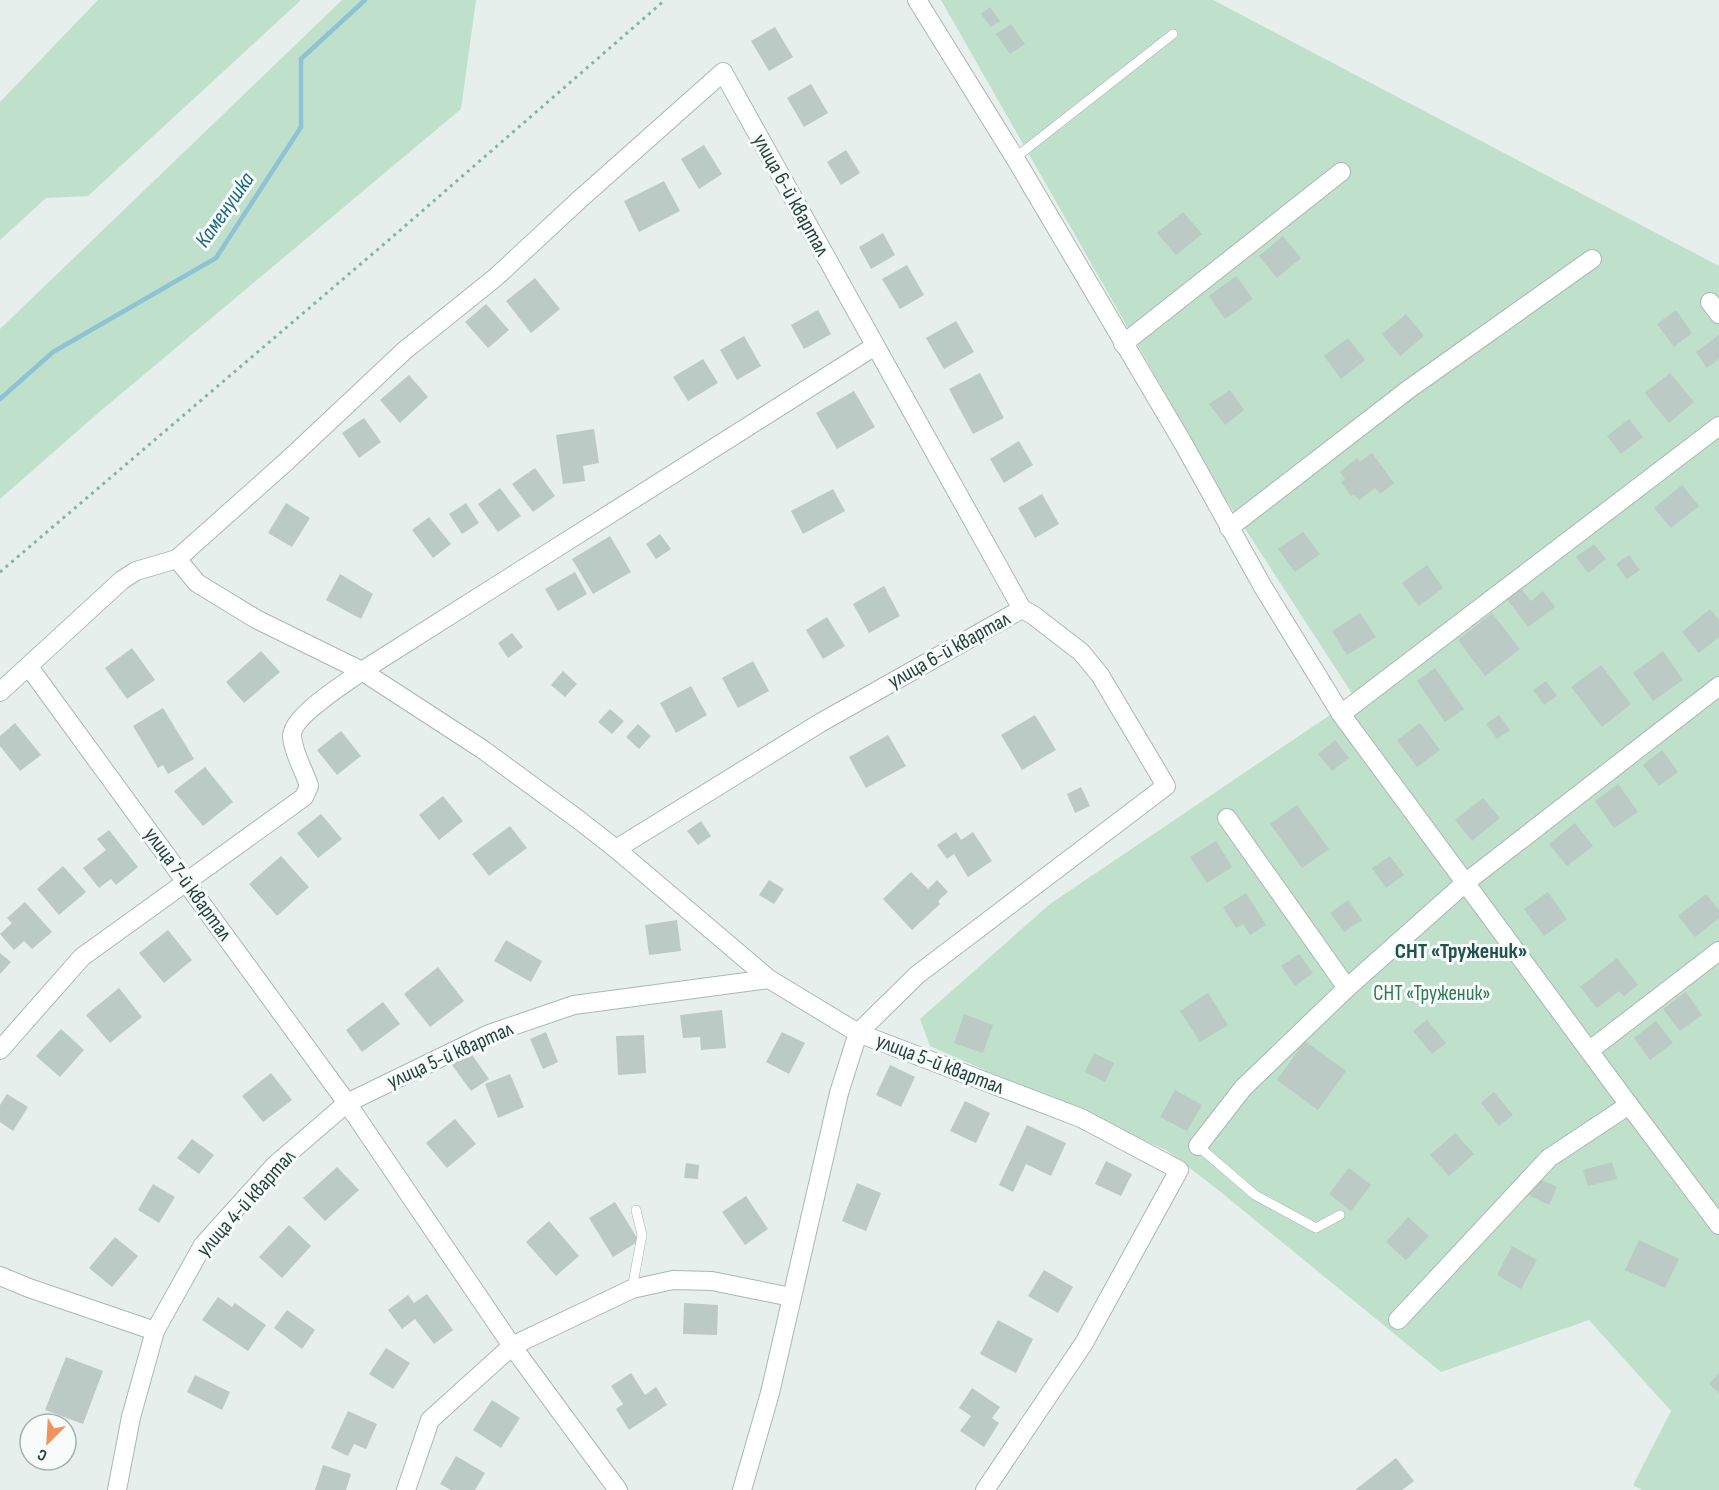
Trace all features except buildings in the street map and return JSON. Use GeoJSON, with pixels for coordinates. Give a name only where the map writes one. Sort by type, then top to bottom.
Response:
{"type":"FeatureCollection","features":[{"type":"Feature","properties":{"kind":"street"},"geometry":{"type":"LineString","coordinates":[[917,0],[1016,158],[1183,443],[1229,528],[1341,714],[1629,1105],[1717,1218]]}},
{"type":"Feature","properties":{"kind":"street","name":"улица 6-й квартал"},"geometry":{"type":"LineString","coordinates":[[177,558],[288,460],[404,351],[496,277],[723,72],[1022,609],[820,723],[616,849]]}},
{"type":"Feature","properties":{"kind":"street"},"geometry":{"type":"LineString","coordinates":[[1123,344],[1341,172]]}},
{"type":"Feature","properties":{"kind":"street"},"geometry":{"type":"LineString","coordinates":[[1229,528],[1409,389],[1592,259]]}},
{"type":"Feature","properties":{"kind":"street"},"geometry":{"type":"LineString","coordinates":[[0,1050],[82,957],[304,796],[309,786],[296,755],[291,735],[297,722],[309,711],[362,671],[874,346]]}},
{"type":"Feature","properties":{"kind":"street"},"geometry":{"type":"LineString","coordinates":[[1341,714],[1719,426]]}},
{"type":"Feature","properties":{"kind":"street"},"geometry":{"type":"LineString","coordinates":[[0,692],[122,580],[136,571],[177,558],[197,583],[256,619],[362,671],[482,749],[616,849],[769,979]]}},
{"type":"Feature","properties":{"kind":"street"},"geometry":{"type":"LineString","coordinates":[[742,1490],[770,1393],[839,1093],[858,1033],[917,975],[1166,786],[1100,675],[1082,652],[1022,609]]}},
{"type":"Feature","properties":{"kind":"street","name":"улица 7-й квартал"},"geometry":{"type":"LineString","coordinates":[[29,667],[347,1103],[513,1346],[618,1490]]}},
{"type":"Feature","properties":{"kind":"street"},"geometry":{"type":"LineString","coordinates":[[1198,1146],[1243,1088],[1347,988],[1465,883],[1719,686]]}},
{"type":"Feature","properties":{"kind":"street"},"geometry":{"type":"LineString","coordinates":[[1227,818],[1347,988]]}},
{"type":"Feature","properties":{"kind":"street"},"geometry":{"type":"LineString","coordinates":[[1590,1050],[1719,951]]}},
{"type":"Feature","properties":{"kind":"street","name":"улица 5-й квартал"},"geometry":{"type":"LineString","coordinates":[[347,1103],[489,1034],[574,1005],[769,979],[858,1033],[1081,1118],[1179,1170],[1084,1343],[985,1490]]}},
{"type":"Feature","properties":{"kind":"street","name":"улица 4-й квартал"},"geometry":{"type":"LineString","coordinates":[[117,1490],[131,1417],[155,1331],[203,1245],[275,1165],[347,1103]]}},
{"type":"Feature","properties":{"kind":"street"},"geometry":{"type":"LineString","coordinates":[[1398,1320],[1549,1158],[1629,1105]]}},
{"type":"Feature","properties":{"kind":"street"},"geometry":{"type":"LineString","coordinates":[[0,1276],[155,1331]]}},
{"type":"Feature","properties":{"kind":"street"},"geometry":{"type":"LineString","coordinates":[[406,1490],[430,1420],[513,1346],[632,1289],[674,1280],[712,1281],[791,1297]]}},
{"type":"Feature","properties":{"kind":"lane"},"geometry":{"type":"LineString","coordinates":[[1016,158],[1173,34]]}},
{"type":"Feature","properties":{"kind":"lane"},"geometry":{"type":"LineString","coordinates":[[1198,1146],[1255,1195],[1316,1228],[1340,1215]]}},
{"type":"Feature","properties":{"kind":"lane"},"geometry":{"type":"LineString","coordinates":[[632,1289],[642,1235],[636,1210]]}},
{"type":"Feature","properties":{"kind":"path"},"geometry":{"type":"LineString","coordinates":[[0,572],[390,239],[665,0]]}},
{"type":"Feature","properties":{"kind":"green space"},"geometry":{"type":"Polygon","coordinates":[[[98,0],[301,0],[88,196],[46,198],[0,240],[0,102],[98,0]]]}},
{"type":"Feature","properties":{"kind":"green space"},"geometry":{"type":"Polygon","coordinates":[[[342,0],[476,0],[461,109],[97,414],[0,499],[0,329],[342,0]]]}},
{"type":"Feature","properties":{"kind":"green space","name":"СНТ «Труженик»"},"geometry":{"type":"Polygon","coordinates":[[[941,0],[1213,0],[1719,266],[1719,1490],[1642,1490],[1633,1485],[1671,1411],[1589,1320],[1441,1372],[1166,1150],[930,1046],[920,1019],[1050,904],[1355,698],[1225,498],[941,0]]]}},
{"type":"Feature","properties":{"kind":"waterway","name":"Каменушка"},"geometry":{"type":"LineString","coordinates":[[0,399],[53,352],[216,258],[301,127],[301,59],[365,0]]}},
{"type":"Feature","properties":{"kind":"district","name":"СНТ «Труженик»"},"geometry":{"type":"Point","coordinates":[1461,951]}}]}
